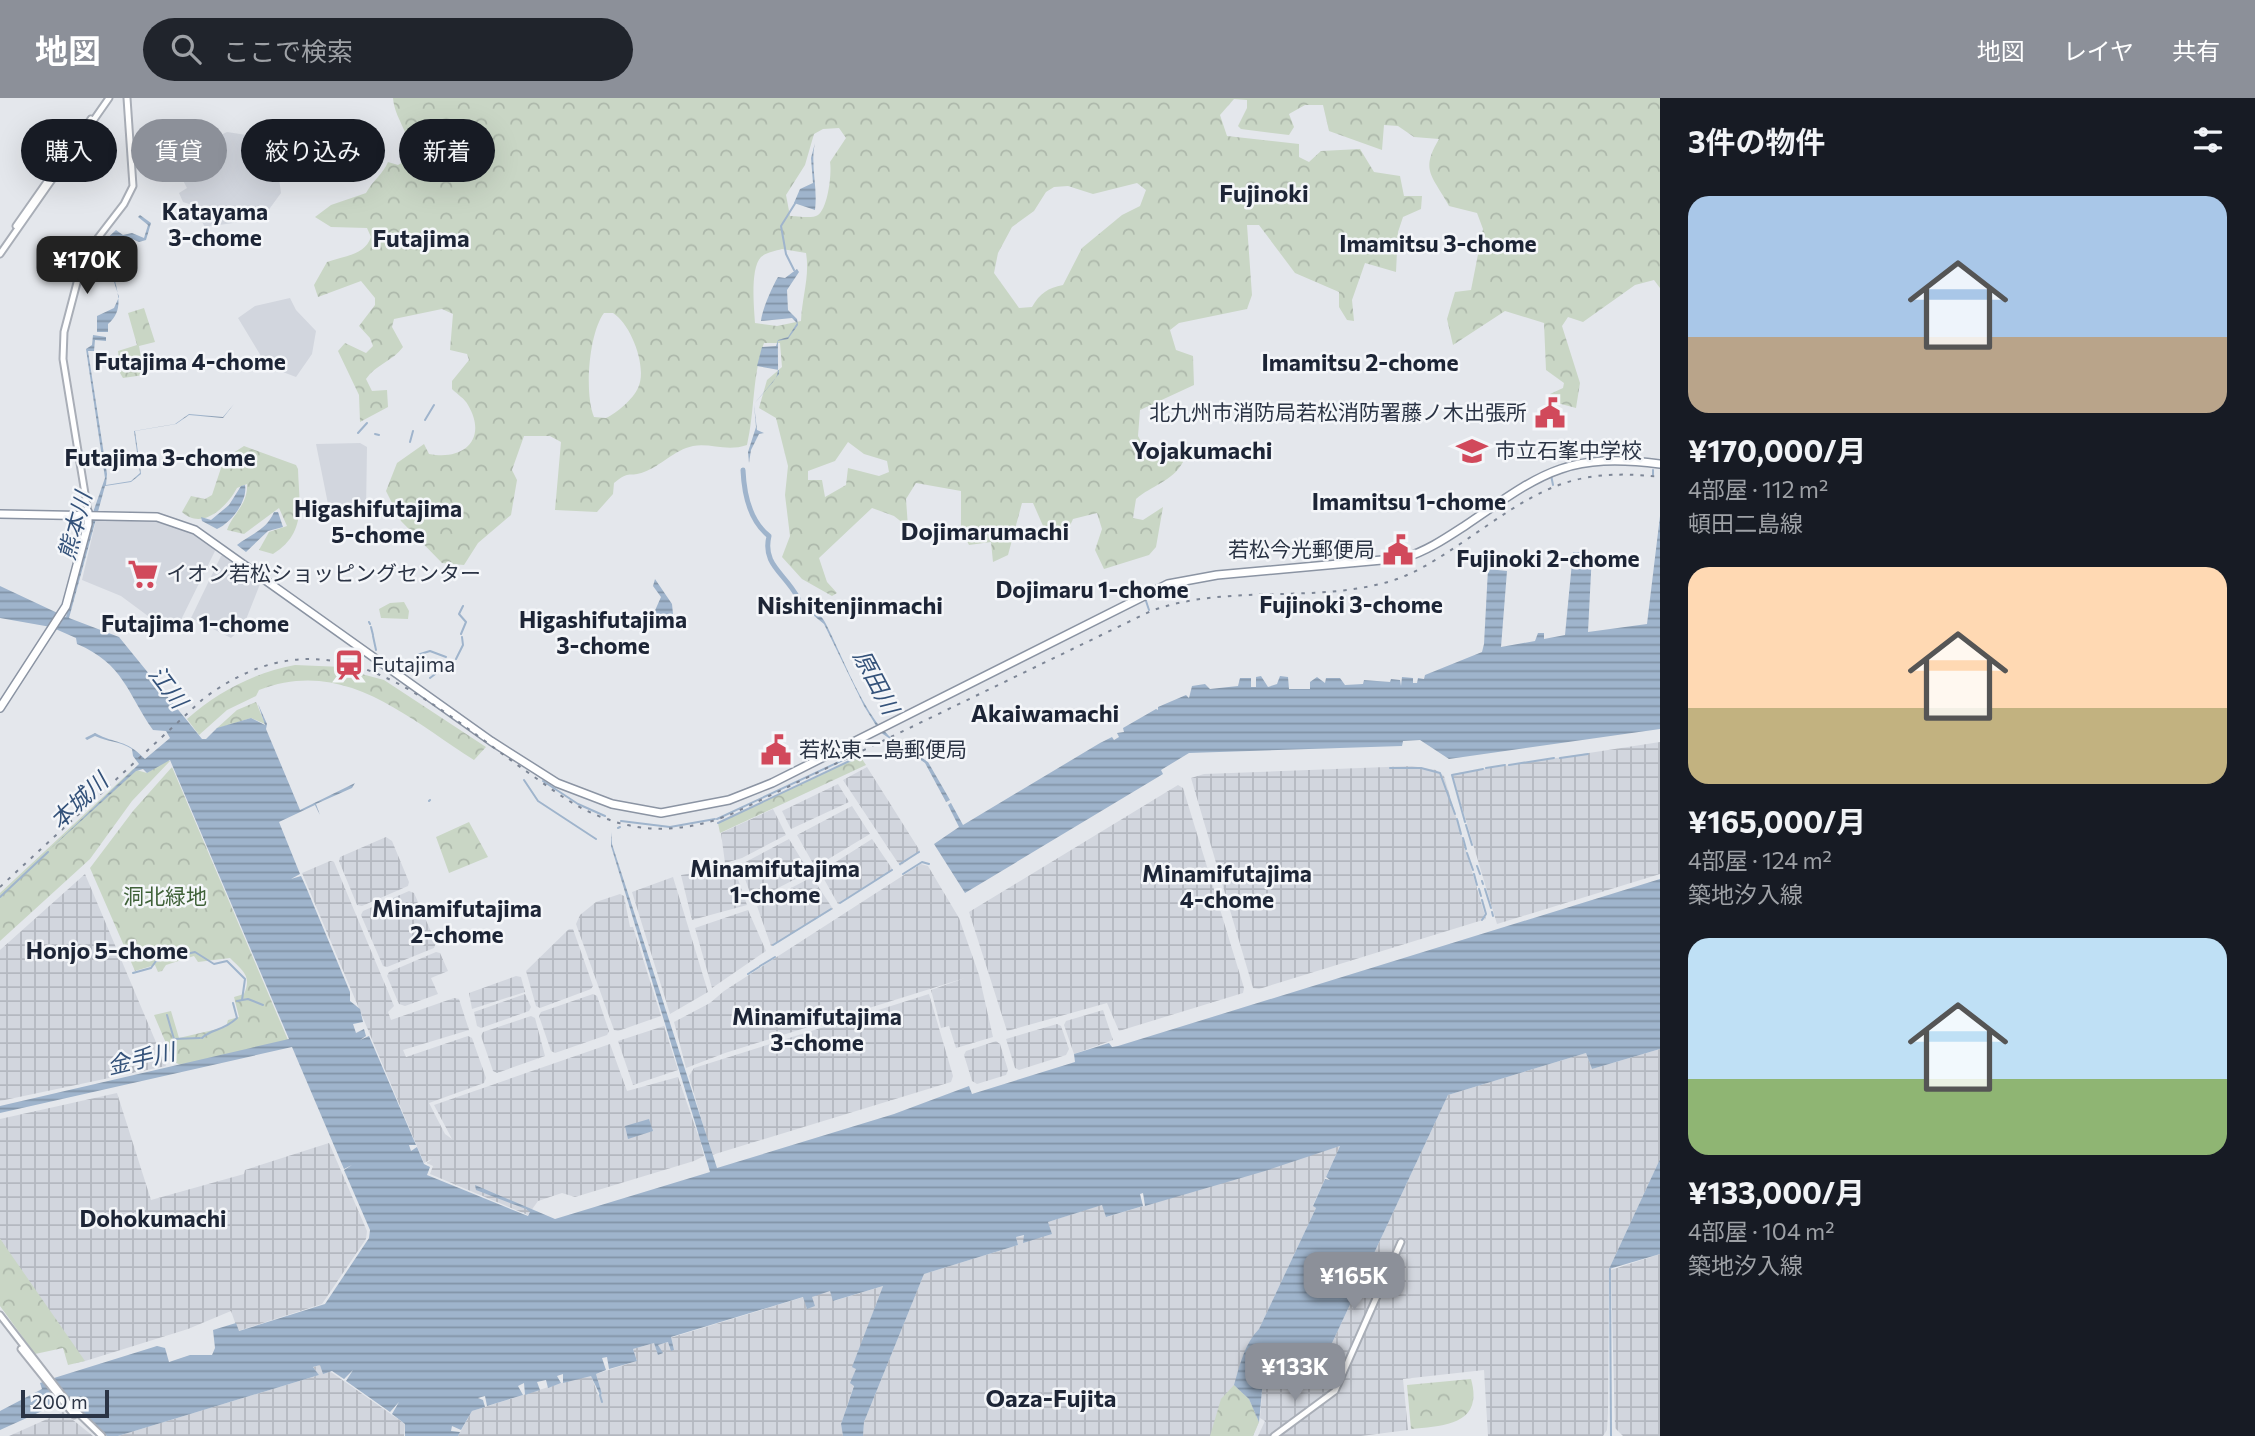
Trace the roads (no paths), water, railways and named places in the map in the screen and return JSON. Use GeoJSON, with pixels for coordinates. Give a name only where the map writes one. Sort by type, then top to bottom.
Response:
{"type":"FeatureCollection","features":[{"type":"Feature","properties":{"kind":"highway"},"geometry":{"type":"LineString","coordinates":[[0,513],[157,517],[195,530],[544,777],[612,804],[645,811],[675,813],[729,800],[772,783],[1168,584],[1217,575],[1404,558],[1430,547],[1527,482],[1556,468],[1601,459],[1660,462]]}},
{"type":"Feature","properties":{"kind":"highway"},"geometry":{"type":"LineString","coordinates":[[0,708],[62,613],[93,514]]}},
{"type":"Feature","properties":{"kind":"main road"},"geometry":{"type":"LineString","coordinates":[[0,248],[107,98]]}},
{"type":"Feature","properties":{"kind":"main road"},"geometry":{"type":"LineString","coordinates":[[0,254],[107,98]]}},
{"type":"Feature","properties":{"kind":"main road"},"geometry":{"type":"LineString","coordinates":[[93,514],[63,359],[64,332],[83,259],[124,204],[133,186],[127,98]]}},
{"type":"Feature","properties":{"kind":"main road"},"geometry":{"type":"LineString","coordinates":[[1274,1436],[1335,1391],[1401,1242]]}},
{"type":"Feature","properties":{"kind":"main road"},"geometry":{"type":"LineString","coordinates":[[0,1318],[47,1380],[99,1436]]}},
{"type":"Feature","properties":{"kind":"water"},"geometry":{"type":"Polygon","coordinates":[[[815,143],[815,210],[794,203],[800,189],[813,183],[811,158],[815,143]]]}},
{"type":"Feature","properties":{"kind":"water"},"geometry":{"type":"Polygon","coordinates":[[[140,215],[151,223],[146,240],[139,242],[130,238],[112,248],[103,247],[101,244],[116,230],[123,235],[132,233],[144,238],[148,225],[138,217],[140,215]]]}},
{"type":"Feature","properties":{"kind":"water"},"geometry":{"type":"Polygon","coordinates":[[[132,243],[133,246],[115,253],[113,272],[117,292],[109,267],[113,251],[132,243]]]}},
{"type":"Feature","properties":{"kind":"water"},"geometry":{"type":"Polygon","coordinates":[[[797,269],[799,272],[787,290],[788,310],[797,319],[798,325],[788,339],[778,341],[778,370],[757,366],[762,347],[776,346],[778,340],[788,337],[797,323],[792,318],[761,321],[778,277],[785,278],[797,269]]]}},
{"type":"Feature","properties":{"kind":"water"},"geometry":{"type":"Polygon","coordinates":[[[118,298],[118,308],[108,324],[108,332],[97,332],[97,316],[114,308],[118,298]]]}},
{"type":"Feature","properties":{"kind":"water"},"geometry":{"type":"Polygon","coordinates":[[[93,335],[106,337],[106,341],[95,340],[94,351],[88,351],[107,474],[106,485],[131,481],[140,473],[134,431],[175,424],[189,414],[223,417],[234,404],[223,418],[189,415],[176,424],[135,431],[141,474],[131,482],[105,486],[69,618],[119,637],[202,739],[206,739],[217,728],[251,718],[265,725],[258,704],[300,810],[355,783],[352,788],[316,804],[320,815],[315,805],[279,822],[300,874],[291,879],[301,876],[350,992],[350,1001],[360,1009],[363,1022],[353,1024],[356,1033],[364,1029],[366,1036],[360,1040],[369,1036],[416,1145],[409,1145],[411,1151],[417,1147],[424,1164],[430,1167],[427,1175],[528,1216],[530,1212],[526,1209],[476,1190],[475,1185],[555,1219],[710,1172],[611,846],[611,832],[612,844],[717,1168],[894,1114],[969,1086],[972,1094],[1075,1062],[1074,1054],[1109,1043],[1112,1047],[1118,1046],[1660,879],[1660,1049],[1592,1069],[1586,1053],[1448,1095],[1318,1373],[1321,1378],[1278,1366],[1263,1380],[1259,1422],[1249,1399],[1234,1385],[1238,1369],[1316,1208],[1313,1206],[1325,1179],[1330,1180],[1326,1177],[1340,1146],[1145,1206],[1143,1193],[1140,1194],[1143,1206],[1106,1217],[1102,1205],[1048,1222],[1052,1234],[1023,1243],[1024,1235],[1016,1237],[1018,1245],[924,1274],[864,1422],[863,1436],[843,1436],[841,1424],[854,1386],[850,1383],[856,1369],[852,1367],[883,1286],[833,1301],[830,1291],[812,1297],[815,1306],[807,1309],[803,1297],[671,1337],[674,1350],[671,1351],[668,1342],[658,1345],[663,1353],[658,1355],[654,1343],[633,1349],[637,1361],[609,1369],[607,1357],[602,1358],[606,1370],[596,1374],[602,1394],[600,1395],[591,1376],[563,1383],[563,1374],[557,1376],[561,1383],[548,1388],[546,1380],[537,1382],[540,1390],[525,1395],[524,1383],[518,1386],[523,1395],[487,1406],[485,1396],[478,1398],[483,1400],[485,1407],[472,1411],[461,1430],[452,1426],[451,1431],[460,1432],[458,1436],[405,1436],[405,1424],[392,1414],[399,1402],[390,1412],[346,1381],[353,1370],[344,1379],[332,1371],[323,1374],[320,1365],[313,1367],[319,1375],[118,1436],[107,1436],[81,1413],[71,1398],[0,1430],[0,1411],[42,1389],[40,1383],[157,1346],[165,1348],[169,1362],[190,1355],[212,1355],[215,1348],[213,1330],[236,1323],[239,1331],[325,1304],[369,1238],[370,1230],[344,1170],[352,1165],[344,1169],[292,1047],[0,1113],[0,1106],[289,1039],[170,760],[147,773],[143,769],[136,771],[48,851],[139,764],[132,749],[127,746],[95,736],[87,740],[85,738],[95,733],[126,745],[138,752],[145,759],[170,738],[166,731],[153,730],[115,670],[93,652],[77,644],[76,638],[51,627],[0,618],[0,586],[66,617],[89,524],[105,478],[86,349],[92,345],[93,335]]]}},
{"type":"Feature","properties":{"kind":"water"},"geometry":{"type":"Polygon","coordinates":[[[754,404],[757,430],[764,433],[759,434],[751,450],[749,463],[748,452],[756,427],[754,404]]]}},
{"type":"Feature","properties":{"kind":"water"},"geometry":{"type":"Polygon","coordinates":[[[245,485],[244,498],[228,522],[217,529],[202,521],[201,517],[211,520],[229,505],[241,486],[245,485]]]}},
{"type":"Feature","properties":{"kind":"water"},"geometry":{"type":"Polygon","coordinates":[[[274,512],[278,512],[283,527],[268,531],[246,552],[237,545],[262,528],[274,512]]]}},
{"type":"Feature","properties":{"kind":"water"},"geometry":{"type":"Polygon","coordinates":[[[1660,516],[1660,729],[1449,759],[1420,740],[1403,741],[1402,746],[1189,753],[1161,770],[1163,774],[965,893],[934,844],[959,827],[948,805],[951,803],[963,825],[1100,743],[1112,737],[1114,740],[1119,737],[1117,733],[1124,732],[1123,728],[1158,710],[1158,707],[1186,695],[1189,698],[1192,686],[1205,684],[1210,689],[1238,686],[1240,678],[1251,678],[1251,687],[1256,687],[1256,677],[1261,676],[1268,687],[1277,684],[1280,676],[1288,677],[1289,689],[1310,689],[1310,682],[1317,677],[1325,683],[1326,678],[1340,678],[1345,685],[1363,684],[1364,680],[1390,682],[1391,679],[1400,680],[1401,686],[1402,677],[1413,678],[1413,683],[1417,683],[1418,678],[1424,679],[1425,675],[1482,652],[1488,569],[1507,571],[1501,647],[1535,641],[1538,633],[1544,633],[1544,639],[1565,635],[1573,552],[1592,553],[1588,632],[1647,624],[1660,516]]]}},
{"type":"Feature","properties":{"kind":"water"},"geometry":{"type":"Polygon","coordinates":[[[655,579],[672,604],[673,614],[660,621],[653,615],[661,597],[653,586],[655,579]]]}},
{"type":"Feature","properties":{"kind":"water"},"geometry":{"type":"Polygon","coordinates":[[[796,592],[823,619],[877,723],[889,736],[928,762],[950,800],[946,802],[925,763],[880,732],[864,706],[824,624],[802,606],[796,592]]]}},
{"type":"Feature","properties":{"kind":"water"},"geometry":{"type":"Polygon","coordinates":[[[649,1119],[653,1131],[628,1139],[625,1126],[649,1119]]]}},
{"type":"Feature","properties":{"kind":"water"},"geometry":{"type":"Polygon","coordinates":[[[1660,1159],[1660,1254],[1609,1269],[1660,1159]]]}},
{"type":"Feature","properties":{"kind":"waterway"},"geometry":{"type":"LineString","coordinates":[[794,270],[786,254],[781,226],[796,202]]}},
{"type":"Feature","properties":{"kind":"waterway"},"geometry":{"type":"LineString","coordinates":[[425,420],[434,405]]}},
{"type":"Feature","properties":{"kind":"waterway"},"geometry":{"type":"LineString","coordinates":[[358,433],[367,423]]}},
{"type":"Feature","properties":{"kind":"waterway"},"geometry":{"type":"LineString","coordinates":[[410,442],[413,431]]}},
{"type":"Feature","properties":{"kind":"waterway"},"geometry":{"type":"LineString","coordinates":[[375,434],[379,435]]}},
{"type":"Feature","properties":{"kind":"waterway","name":"原田川"},"geometry":{"type":"LineString","coordinates":[[743,470],[749,506],[757,523],[769,536],[768,546],[772,562],[798,598]]}},
{"type":"Feature","properties":{"kind":"waterway"},"geometry":{"type":"LineString","coordinates":[[1653,470],[1653,476]]}},
{"type":"Feature","properties":{"kind":"waterway"},"geometry":{"type":"LineString","coordinates":[[1551,475],[1553,485]]}},
{"type":"Feature","properties":{"kind":"waterway"},"geometry":{"type":"LineString","coordinates":[[1145,598],[1149,610]]}},
{"type":"Feature","properties":{"kind":"waterway"},"geometry":{"type":"LineString","coordinates":[[461,634],[466,622],[459,614],[463,606]]}},
{"type":"Feature","properties":{"kind":"waterway"},"geometry":{"type":"LineString","coordinates":[[371,627],[373,635]]}},
{"type":"Feature","properties":{"kind":"waterway"},"geometry":{"type":"LineString","coordinates":[[373,636],[376,650]]}},
{"type":"Feature","properties":{"kind":"waterway"},"geometry":{"type":"LineString","coordinates":[[456,659],[463,645],[462,637]]}},
{"type":"Feature","properties":{"kind":"waterway"},"geometry":{"type":"LineString","coordinates":[[417,655],[430,651],[446,657]]}},
{"type":"Feature","properties":{"kind":"waterway"},"geometry":{"type":"LineString","coordinates":[[430,678],[452,661]]}},
{"type":"Feature","properties":{"kind":"waterway"},"geometry":{"type":"LineString","coordinates":[[717,819],[858,753]]}},
{"type":"Feature","properties":{"kind":"waterway"},"geometry":{"type":"LineString","coordinates":[[1560,758],[1588,754]]}},
{"type":"Feature","properties":{"kind":"waterway"},"geometry":{"type":"LineString","coordinates":[[718,823],[860,756]]}},
{"type":"Feature","properties":{"kind":"waterway"},"geometry":{"type":"LineString","coordinates":[[1509,765],[1554,758]]}},
{"type":"Feature","properties":{"kind":"waterway"},"geometry":{"type":"LineString","coordinates":[[1486,768],[1505,765]]}},
{"type":"Feature","properties":{"kind":"waterway"},"geometry":{"type":"LineString","coordinates":[[1390,768],[1421,768],[1440,773],[1455,814]]}},
{"type":"Feature","properties":{"kind":"waterway"},"geometry":{"type":"LineString","coordinates":[[1465,822],[1452,775],[1483,769]]}},
{"type":"Feature","properties":{"kind":"waterway"},"geometry":{"type":"LineString","coordinates":[[524,780],[538,801],[596,839]]}},
{"type":"Feature","properties":{"kind":"waterway"},"geometry":{"type":"LineString","coordinates":[[543,781],[578,804],[605,816]]}},
{"type":"Feature","properties":{"kind":"waterway"},"geometry":{"type":"LineString","coordinates":[[621,821],[670,827],[715,819]]}},
{"type":"Feature","properties":{"kind":"waterway"},"geometry":{"type":"LineString","coordinates":[[1457,819],[1461,834]]}},
{"type":"Feature","properties":{"kind":"waterway"},"geometry":{"type":"LineString","coordinates":[[1466,825],[1472,845]]}},
{"type":"Feature","properties":{"kind":"waterway"},"geometry":{"type":"LineString","coordinates":[[1463,838],[1466,849]]}},
{"type":"Feature","properties":{"kind":"waterway","name":"本城川"},"geometry":{"type":"LineString","coordinates":[[0,897],[48,852]]}},
{"type":"Feature","properties":{"kind":"waterway"},"geometry":{"type":"LineString","coordinates":[[900,864],[919,852]]}},
{"type":"Feature","properties":{"kind":"waterway"},"geometry":{"type":"LineString","coordinates":[[1467,853],[1473,870]]}},
{"type":"Feature","properties":{"kind":"waterway"},"geometry":{"type":"LineString","coordinates":[[903,874],[922,862],[929,864]]}},
{"type":"Feature","properties":{"kind":"waterway"},"geometry":{"type":"LineString","coordinates":[[1477,866],[1480,874]]}},
{"type":"Feature","properties":{"kind":"waterway"},"geometry":{"type":"LineString","coordinates":[[840,903],[892,870]]}},
{"type":"Feature","properties":{"kind":"waterway"},"geometry":{"type":"LineString","coordinates":[[1474,874],[1477,885]]}},
{"type":"Feature","properties":{"kind":"waterway"},"geometry":{"type":"LineString","coordinates":[[1479,889],[1481,896]]}},
{"type":"Feature","properties":{"kind":"waterway"},"geometry":{"type":"LineString","coordinates":[[1485,889],[1491,908]]}},
{"type":"Feature","properties":{"kind":"waterway"},"geometry":{"type":"LineString","coordinates":[[1482,900],[1486,914],[1482,920]]}},
{"type":"Feature","properties":{"kind":"waterway"},"geometry":{"type":"LineString","coordinates":[[773,945],[831,909]]}},
{"type":"Feature","properties":{"kind":"waterway"},"geometry":{"type":"LineString","coordinates":[[1492,912],[1493,916]]}},
{"type":"Feature","properties":{"kind":"waterway"},"geometry":{"type":"LineString","coordinates":[[133,973],[151,968],[156,961],[195,952],[214,964],[227,961],[245,979],[242,1000]]}},
{"type":"Feature","properties":{"kind":"waterway"},"geometry":{"type":"LineString","coordinates":[[760,966],[775,957]]}},
{"type":"Feature","properties":{"kind":"waterway"},"geometry":{"type":"LineString","coordinates":[[748,974],[759,967]]}},
{"type":"Feature","properties":{"kind":"waterway"},"geometry":{"type":"LineString","coordinates":[[237,1001],[248,999],[263,1005]]}},
{"type":"Feature","properties":{"kind":"waterway"},"geometry":{"type":"LineString","coordinates":[[202,1038],[237,1018],[233,1003]]}},
{"type":"Feature","properties":{"kind":"waterway","name":"金手川"},"geometry":{"type":"LineString","coordinates":[[167,1015],[174,1039],[200,1038]]}},
{"type":"Feature","properties":{"kind":"waterway"},"geometry":{"type":"LineString","coordinates":[[1610,1269],[1611,1436]]}},
{"type":"Feature","properties":{"kind":"waterway"},"geometry":{"type":"LineString","coordinates":[[600,1395],[602,1402]]}},
{"type":"Feature","properties":{"kind":"railway"},"geometry":{"type":"LineString","coordinates":[[0,887],[203,699],[250,671],[294,660],[336,661],[377,674],[416,694],[560,795],[597,815],[639,827],[656,829],[689,826],[736,812],[1151,611],[1208,598],[1326,592],[1384,583],[1424,567],[1509,511],[1552,488],[1574,480],[1599,476],[1660,477]]}},
{"type":"Feature","properties":{"kind":"place","name":"北九州市消防局若松消防署藤ノ木出張所"},"geometry":{"type":"Point","coordinates":[1550,413]}},
{"type":"Feature","properties":{"kind":"place","name":"市立石峯中学校"},"geometry":{"type":"Point","coordinates":[1472,451]}},
{"type":"Feature","properties":{"kind":"place","name":"若松今光郵便局"},"geometry":{"type":"Point","coordinates":[1398,550]}},
{"type":"Feature","properties":{"kind":"place","name":"イオン若松ショッピングセンター"},"geometry":{"type":"Point","coordinates":[143,574]}},
{"type":"Feature","properties":{"kind":"place","name":"Futajima"},"geometry":{"type":"Point","coordinates":[349,665]}},
{"type":"Feature","properties":{"kind":"place","name":"若松東二島郵便局"},"geometry":{"type":"Point","coordinates":[776,750]}},
{"type":"Feature","properties":{"kind":"district","name":"Fujinoki"},"geometry":{"type":"Point","coordinates":[1264,194]}},
{"type":"Feature","properties":{"kind":"district","name":"Katayama 3-chome"},"geometry":{"type":"Point","coordinates":[215,225]}},
{"type":"Feature","properties":{"kind":"district","name":"Futajima"},"geometry":{"type":"Point","coordinates":[421,239]}},
{"type":"Feature","properties":{"kind":"district","name":"Imamitsu 3-chome"},"geometry":{"type":"Point","coordinates":[1438,244]}},
{"type":"Feature","properties":{"kind":"district","name":"Futajima 4-chome"},"geometry":{"type":"Point","coordinates":[190,362]}},
{"type":"Feature","properties":{"kind":"district","name":"Imamitsu 2-chome"},"geometry":{"type":"Point","coordinates":[1360,363]}},
{"type":"Feature","properties":{"kind":"district","name":"Yojakumachi"},"geometry":{"type":"Point","coordinates":[1202,451]}},
{"type":"Feature","properties":{"kind":"district","name":"Futajima 3-chome"},"geometry":{"type":"Point","coordinates":[160,458]}},
{"type":"Feature","properties":{"kind":"district","name":"Imamitsu 1-chome"},"geometry":{"type":"Point","coordinates":[1409,502]}},
{"type":"Feature","properties":{"kind":"district","name":"Higashifutajima 5-chome"},"geometry":{"type":"Point","coordinates":[378,522]}},
{"type":"Feature","properties":{"kind":"district","name":"Dojimarumachi"},"geometry":{"type":"Point","coordinates":[985,532]}},
{"type":"Feature","properties":{"kind":"district","name":"Fujinoki 2-chome"},"geometry":{"type":"Point","coordinates":[1548,559]}},
{"type":"Feature","properties":{"kind":"district","name":"Dojimaru 1-chome"},"geometry":{"type":"Point","coordinates":[1092,590]}},
{"type":"Feature","properties":{"kind":"district","name":"Fujinoki 3-chome"},"geometry":{"type":"Point","coordinates":[1351,605]}},
{"type":"Feature","properties":{"kind":"district","name":"Nishitenjinmachi"},"geometry":{"type":"Point","coordinates":[850,606]}},
{"type":"Feature","properties":{"kind":"district","name":"Futajima 1-chome"},"geometry":{"type":"Point","coordinates":[195,624]}},
{"type":"Feature","properties":{"kind":"district","name":"Higashifutajima 3-chome"},"geometry":{"type":"Point","coordinates":[603,633]}},
{"type":"Feature","properties":{"kind":"district","name":"Akaiwamachi"},"geometry":{"type":"Point","coordinates":[1045,714]}},
{"type":"Feature","properties":{"kind":"district","name":"Minamifutajima 1-chome"},"geometry":{"type":"Point","coordinates":[775,882]}},
{"type":"Feature","properties":{"kind":"district","name":"Minamifutajima 4-chome"},"geometry":{"type":"Point","coordinates":[1227,887]}},
{"type":"Feature","properties":{"kind":"district","name":"Minamifutajima 2-chome"},"geometry":{"type":"Point","coordinates":[457,922]}},
{"type":"Feature","properties":{"kind":"district","name":"Honjo 5-chome"},"geometry":{"type":"Point","coordinates":[107,951]}},
{"type":"Feature","properties":{"kind":"district","name":"Minamifutajima 3-chome"},"geometry":{"type":"Point","coordinates":[817,1030]}},
{"type":"Feature","properties":{"kind":"district","name":"Dohokumachi"},"geometry":{"type":"Point","coordinates":[153,1219]}},
{"type":"Feature","properties":{"kind":"district","name":"Oaza-Fujita"},"geometry":{"type":"Point","coordinates":[1051,1399]}},
{"type":"Feature","properties":{"kind":"water label","name":"熊本川"},"geometry":{"type":"Point","coordinates":[75,526]}},
{"type":"Feature","properties":{"kind":"water label","name":"江川"},"geometry":{"type":"Point","coordinates":[168,687]}},
{"type":"Feature","properties":{"kind":"park label","name":"洞北緑地"},"geometry":{"type":"Point","coordinates":[165,897]}}]}
